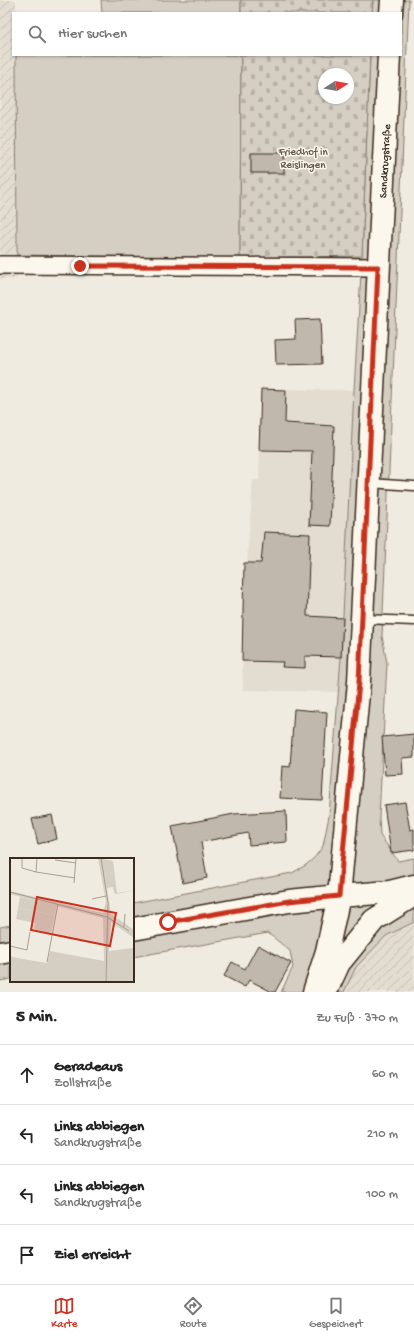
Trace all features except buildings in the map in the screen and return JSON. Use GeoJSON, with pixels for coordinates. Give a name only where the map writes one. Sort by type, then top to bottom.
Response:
{"type":"FeatureCollection","features":[{"type":"Feature","properties":{"kind":"street"},"geometry":{"type":"LineString","coordinates":[[391,12],[392,0]]}},
{"type":"Feature","properties":{"kind":"street","name":"Sandkrugstraße"},"geometry":{"type":"LineString","coordinates":[[314,992],[327,952],[339,896],[359,682],[389,56]]}},
{"type":"Feature","properties":{"kind":"street"},"geometry":{"type":"LineString","coordinates":[[0,265],[378,267]]}},
{"type":"Feature","properties":{"kind":"street"},"geometry":{"type":"LineString","coordinates":[[134,929],[289,901],[390,892],[414,886]]}},
{"type":"Feature","properties":{"kind":"street"},"geometry":{"type":"LineString","coordinates":[[325,992],[339,964],[374,920],[414,895]]}},
{"type":"Feature","properties":{"kind":"street"},"geometry":{"type":"LineString","coordinates":[[0,953],[10,951]]}},
{"type":"Feature","properties":{"kind":"lane"},"geometry":{"type":"LineString","coordinates":[[369,483],[414,486]]}},
{"type":"Feature","properties":{"kind":"lane"},"geometry":{"type":"LineString","coordinates":[[362,619],[414,621]]}},
{"type":"Feature","properties":{"kind":"shaded area"},"geometry":{"type":"Polygon","coordinates":[[[0,0],[16,0],[16,12],[12,12],[12,56],[16,56],[17,279],[0,279],[0,0]]]}},
{"type":"Feature","properties":{"kind":"shaded area"},"geometry":{"type":"Polygon","coordinates":[[[261,389],[354,390],[339,692],[243,690],[242,661],[244,563],[247,562],[253,480],[259,480],[261,389]]]}},
{"type":"Feature","properties":{"kind":"shaded area"},"geometry":{"type":"Polygon","coordinates":[[[414,922],[414,992],[344,992],[356,967],[386,936],[414,922]]]}},
{"type":"Feature","properties":{"kind":"green space"},"geometry":{"type":"Polygon","coordinates":[[[101,0],[241,0],[241,12],[102,12],[101,0]]]}},
{"type":"Feature","properties":{"kind":"green space"},"geometry":{"type":"Polygon","coordinates":[[[241,0],[373,0],[372,12],[241,12],[241,0]]]}},
{"type":"Feature","properties":{"kind":"green space"},"geometry":{"type":"Polygon","coordinates":[[[373,0],[409,0],[382,636],[387,663],[379,817],[380,835],[398,861],[414,858],[414,922],[386,936],[356,967],[344,992],[281,992],[293,967],[290,951],[268,933],[134,957],[134,903],[292,873],[306,865],[315,857],[323,846],[329,816],[341,657],[362,256],[370,56],[402,56],[402,12],[372,12],[373,0]]]}},
{"type":"Feature","properties":{"kind":"green space"},"geometry":{"type":"Polygon","coordinates":[[[16,56],[241,56],[240,258],[17,255],[16,56]]]}},
{"type":"Feature","properties":{"kind":"green space","name":"Friedhof in Reislingen"},"geometry":{"type":"Polygon","coordinates":[[[241,56],[370,56],[362,256],[240,258],[241,56]]]}},
{"type":"Feature","properties":{"kind":"green space"},"geometry":{"type":"Polygon","coordinates":[[[10,925],[10,979],[0,981],[0,927],[10,925]]]}},
{"type":"Feature","properties":{"kind":"route"},"geometry":{"type":"LineString","coordinates":[[80,266],[378,267],[359,682],[339,896],[289,901],[168,922]]}}]}
